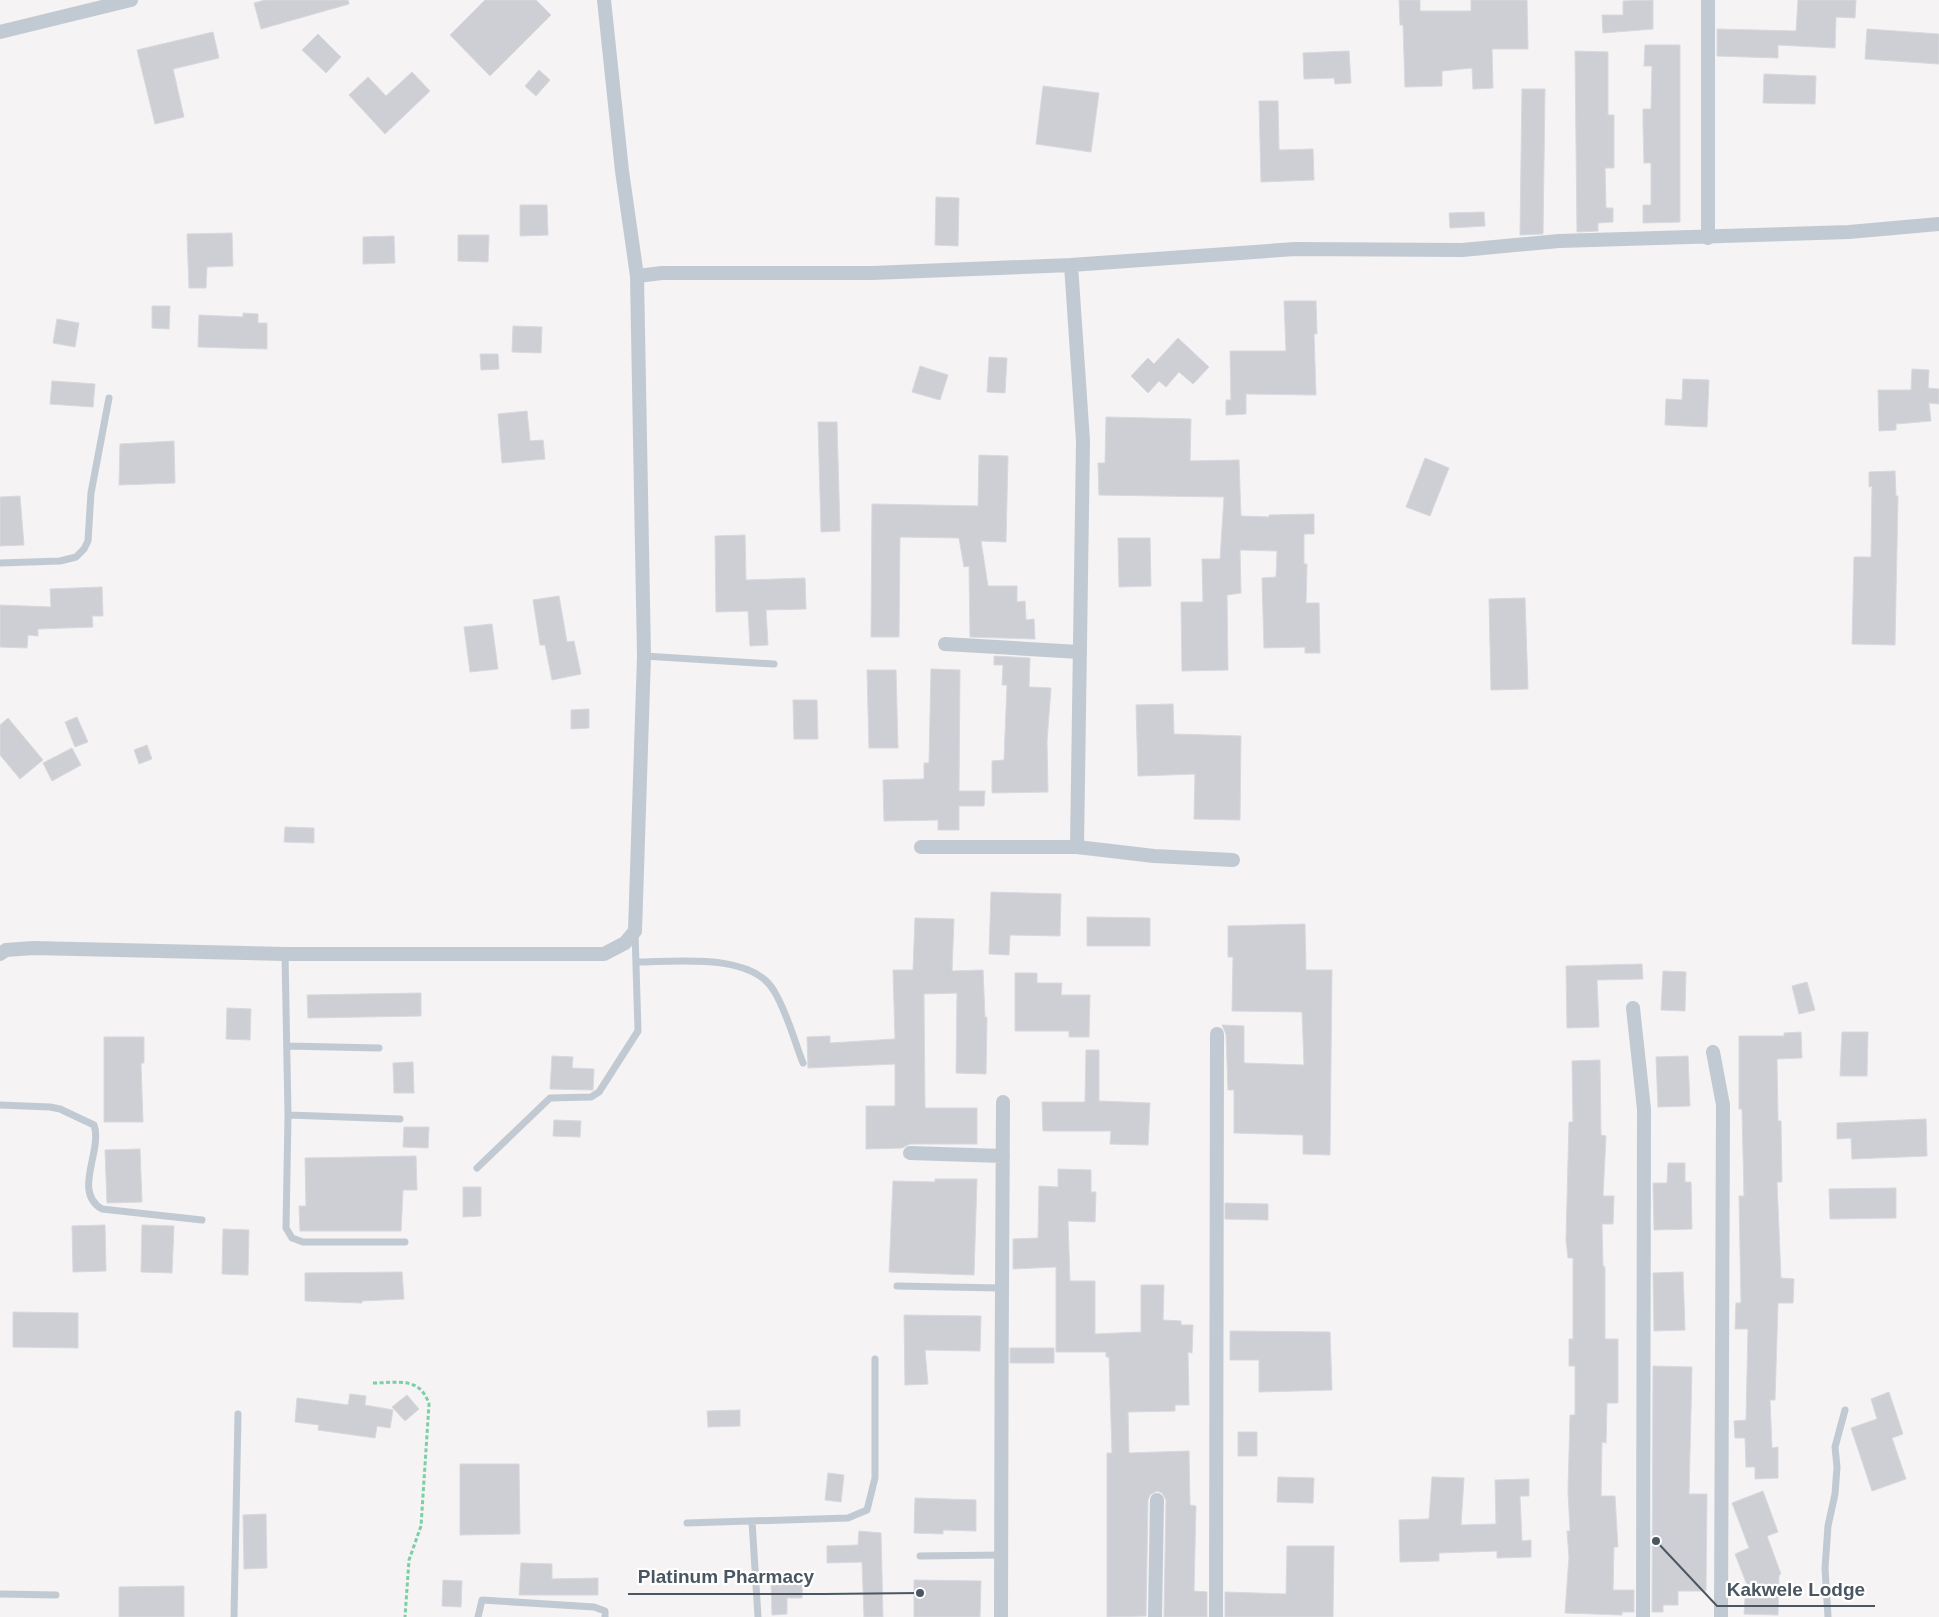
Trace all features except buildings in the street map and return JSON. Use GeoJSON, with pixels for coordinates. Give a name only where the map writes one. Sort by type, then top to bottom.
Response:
{"type":"FeatureCollection","features":[{"type":"Feature","properties":{"kind":"street"},"geometry":{"type":"LineString","coordinates":[[0,32],[102,4],[131,0]]}},
{"type":"Feature","properties":{"kind":"street"},"geometry":{"type":"LineString","coordinates":[[0,954],[6,950],[34,948],[285,954],[604,954],[625,944],[636,931],[644,656],[637,276],[622,171],[604,0]]}},
{"type":"Feature","properties":{"kind":"street"},"geometry":{"type":"LineString","coordinates":[[1708,0],[1708,238]]}},
{"type":"Feature","properties":{"kind":"street"},"geometry":{"type":"LineString","coordinates":[[637,276],[662,273],[872,273],[1071,264],[1294,249],[1462,250],[1559,241],[1708,238],[1849,232],[1939,224]]}},
{"type":"Feature","properties":{"kind":"street"},"geometry":{"type":"LineString","coordinates":[[1071,264],[1083,442],[1077,847]]}},
{"type":"Feature","properties":{"kind":"street"},"geometry":{"type":"LineString","coordinates":[[945,644],[1079,652]]}},
{"type":"Feature","properties":{"kind":"street"},"geometry":{"type":"LineString","coordinates":[[921,847],[1077,847],[1154,856],[1233,860]]}},
{"type":"Feature","properties":{"kind":"street"},"geometry":{"type":"LineString","coordinates":[[1633,1008],[1644,1109],[1643,1617]]}},
{"type":"Feature","properties":{"kind":"street"},"geometry":{"type":"LineString","coordinates":[[1216,1617],[1217,1034]]}},
{"type":"Feature","properties":{"kind":"street"},"geometry":{"type":"LineString","coordinates":[[1713,1052],[1723,1105],[1722,1617]]}},
{"type":"Feature","properties":{"kind":"street"},"geometry":{"type":"LineString","coordinates":[[1001,1617],[1003,1414],[1000,1288],[1004,1102]]}},
{"type":"Feature","properties":{"kind":"street"},"geometry":{"type":"LineString","coordinates":[[910,1154],[1003,1156]]}},
{"type":"Feature","properties":{"kind":"street"},"geometry":{"type":"LineString","coordinates":[[1155,1617],[1156,1500]]}},
{"type":"Feature","properties":{"kind":"lane"},"geometry":{"type":"LineString","coordinates":[[0,563],[60,561],[76,557],[84,549],[88,541],[90,493],[109,398]]}},
{"type":"Feature","properties":{"kind":"lane"},"geometry":{"type":"LineString","coordinates":[[644,656],[774,664]]}},
{"type":"Feature","properties":{"kind":"lane"},"geometry":{"type":"LineString","coordinates":[[477,1168],[550,1098],[554,1096],[591,1097],[599,1092],[638,1031],[636,931]]}},
{"type":"Feature","properties":{"kind":"lane"},"geometry":{"type":"LineString","coordinates":[[285,954],[288,1115],[286,1228],[292,1238],[303,1242],[405,1242]]}},
{"type":"Feature","properties":{"kind":"lane"},"geometry":{"type":"LineString","coordinates":[[636,962],[730,964],[748,969],[774,990],[803,1063]]}},
{"type":"Feature","properties":{"kind":"lane"},"geometry":{"type":"LineString","coordinates":[[287,1046],[380,1048]]}},
{"type":"Feature","properties":{"kind":"lane"},"geometry":{"type":"LineString","coordinates":[[0,1105],[60,1109],[94,1125],[97,1134],[88,1186],[89,1195],[96,1205],[102,1209],[202,1220]]}},
{"type":"Feature","properties":{"kind":"lane"},"geometry":{"type":"LineString","coordinates":[[288,1115],[400,1119]]}},
{"type":"Feature","properties":{"kind":"lane"},"geometry":{"type":"LineString","coordinates":[[897,1286],[1000,1288]]}},
{"type":"Feature","properties":{"kind":"lane"},"geometry":{"type":"LineString","coordinates":[[687,1523],[848,1518],[867,1510],[875,1478],[875,1359]]}},
{"type":"Feature","properties":{"kind":"lane"},"geometry":{"type":"LineString","coordinates":[[1828,1617],[1825,1568],[1828,1526],[1835,1494],[1837,1467],[1835,1447],[1844,1410]]}},
{"type":"Feature","properties":{"kind":"lane"},"geometry":{"type":"LineString","coordinates":[[234,1617],[238,1414]]}},
{"type":"Feature","properties":{"kind":"lane"},"geometry":{"type":"LineString","coordinates":[[752,1521],[758,1617]]}},
{"type":"Feature","properties":{"kind":"lane"},"geometry":{"type":"LineString","coordinates":[[920,1556],[1002,1555]]}},
{"type":"Feature","properties":{"kind":"lane"},"geometry":{"type":"LineString","coordinates":[[0,1594],[56,1595]]}},
{"type":"Feature","properties":{"kind":"lane"},"geometry":{"type":"LineString","coordinates":[[478,1617],[478,1609],[482,1600],[594,1607],[605,1611],[605,1617]]}},
{"type":"Feature","properties":{"kind":"path"},"geometry":{"type":"LineString","coordinates":[[373,1382],[408,1383],[419,1386],[426,1394],[429,1404],[421,1526],[409,1560],[405,1617]]}},
{"type":"Feature","properties":{"kind":"place","name":"Kakwele Lodge"},"geometry":{"type":"Point","coordinates":[1656,1541]}},
{"type":"Feature","properties":{"kind":"place","name":"Platinum Pharmacy"},"geometry":{"type":"Point","coordinates":[920,1593]}}]}
